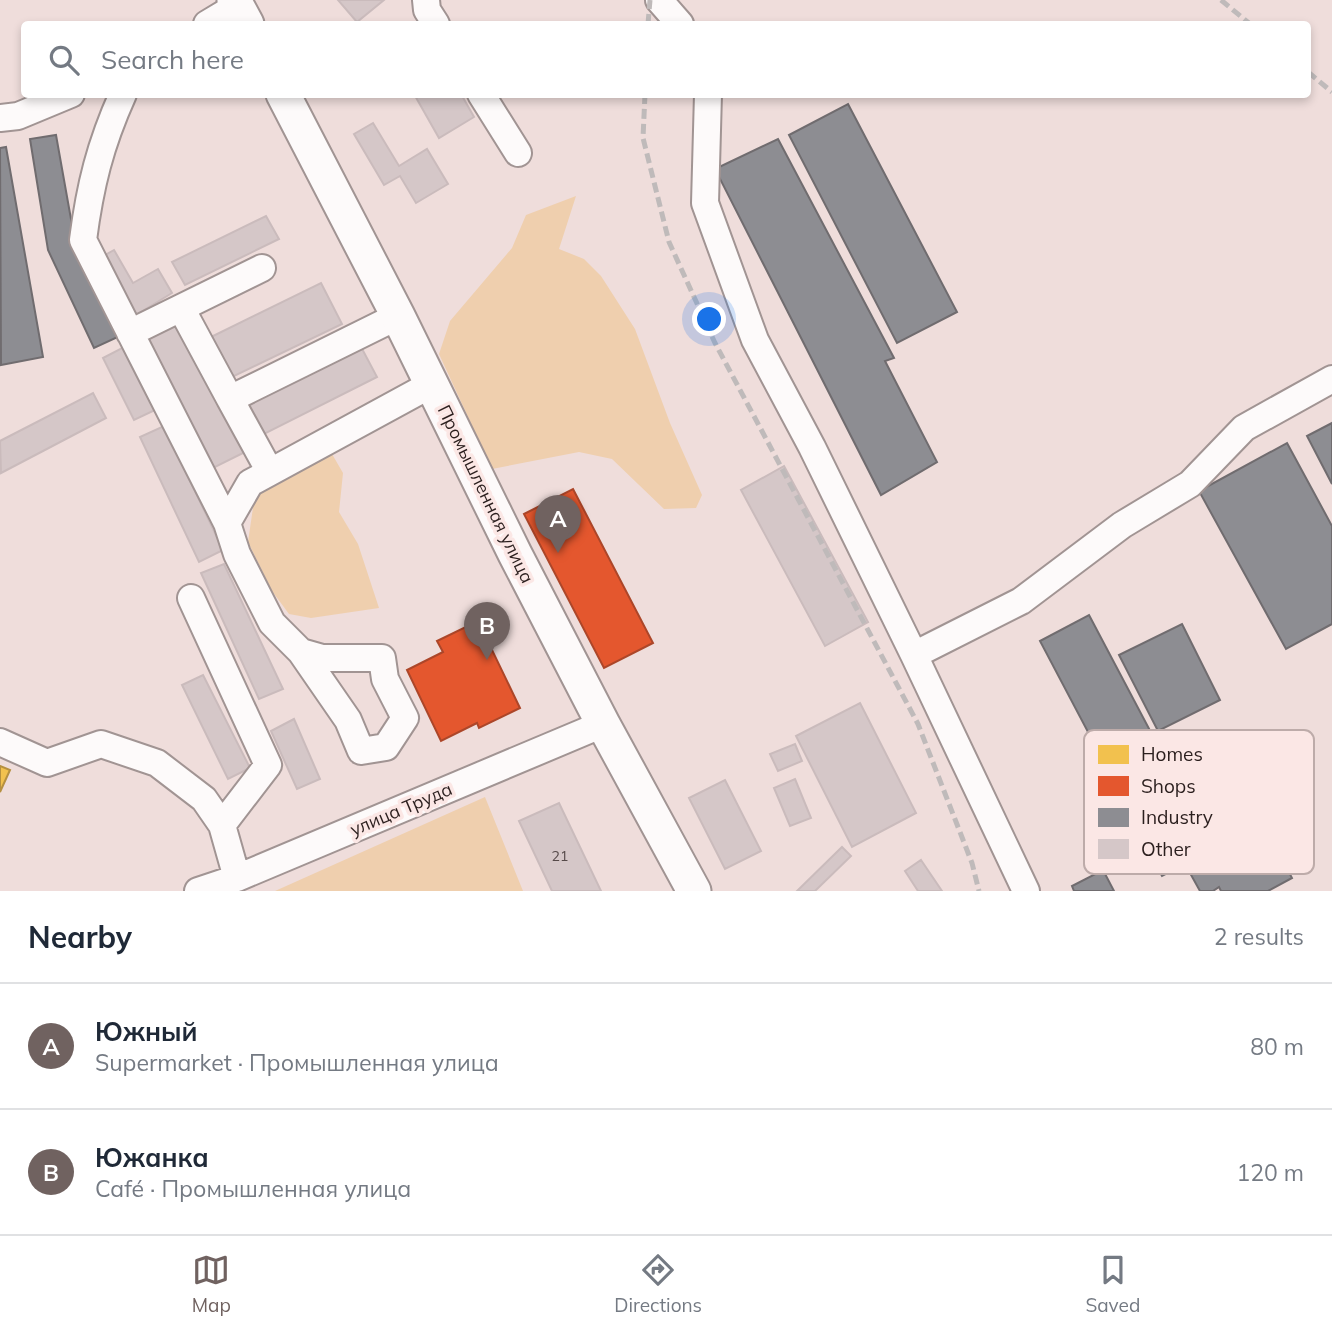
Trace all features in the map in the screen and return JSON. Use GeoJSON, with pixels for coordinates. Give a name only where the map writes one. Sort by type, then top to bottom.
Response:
{"type":"FeatureCollection","features":[{"type":"Feature","properties":{"kind":"main road","name":"Промышленная улица"},"geometry":{"type":"LineString","coordinates":[[285,98],[398,316],[515,554],[694,891]]}},
{"type":"Feature","properties":{"kind":"street"},"geometry":{"type":"LineString","coordinates":[[426,0],[426,10],[434,21]]}},
{"type":"Feature","properties":{"kind":"street"},"geometry":{"type":"LineString","coordinates":[[659,0],[677,21]]}},
{"type":"Feature","properties":{"kind":"street"},"geometry":{"type":"LineString","coordinates":[[214,21],[239,10]]}},
{"type":"Feature","properties":{"kind":"street"},"geometry":{"type":"LineString","coordinates":[[0,118],[18,116],[61,98]]}},
{"type":"Feature","properties":{"kind":"street"},"geometry":{"type":"LineString","coordinates":[[121,98],[97,161],[83,240],[228,523],[237,554],[272,623],[301,652]]}},
{"type":"Feature","properties":{"kind":"street"},"geometry":{"type":"LineString","coordinates":[[484,98],[518,153]]}},
{"type":"Feature","properties":{"kind":"street"},"geometry":{"type":"LineString","coordinates":[[708,98],[705,203],[755,340],[914,655],[1026,891]]}},
{"type":"Feature","properties":{"kind":"street"},"geometry":{"type":"LineString","coordinates":[[130,333],[262,268]]}},
{"type":"Feature","properties":{"kind":"street"},"geometry":{"type":"LineString","coordinates":[[181,308],[270,472]]}},
{"type":"Feature","properties":{"kind":"street"},"geometry":{"type":"LineString","coordinates":[[230,399],[398,316]]}},
{"type":"Feature","properties":{"kind":"street"},"geometry":{"type":"LineString","coordinates":[[914,655],[1021,601],[1122,525],[1190,484],[1244,428],[1332,379]]}},
{"type":"Feature","properties":{"kind":"street"},"geometry":{"type":"LineString","coordinates":[[228,523],[250,483],[432,384]]}},
{"type":"Feature","properties":{"kind":"street"},"geometry":{"type":"LineString","coordinates":[[191,598],[268,765],[222,825]]}},
{"type":"Feature","properties":{"kind":"street","name":"улица Труда"},"geometry":{"type":"LineString","coordinates":[[198,891],[237,878],[603,724]]}},
{"type":"Feature","properties":{"kind":"street"},"geometry":{"type":"LineString","coordinates":[[0,742],[47,763],[101,744],[157,763],[204,799],[222,825],[237,878]]}},
{"type":"Feature","properties":{"kind":"shaded area"},"geometry":{"type":"Polygon","coordinates":[[[576,196],[559,249],[584,259],[601,276],[635,329],[670,423],[702,495],[696,508],[664,509],[612,459],[579,452],[492,469],[439,354],[450,321],[512,248],[526,215],[576,196]]]}},
{"type":"Feature","properties":{"kind":"shaded area"},"geometry":{"type":"Polygon","coordinates":[[[332,454],[343,473],[339,512],[358,544],[379,608],[311,618],[289,614],[272,591],[248,542],[255,494],[332,454]]]}},
{"type":"Feature","properties":{"kind":"shaded area"},"geometry":{"type":"Polygon","coordinates":[[[485,797],[523,891],[275,891],[485,797]]]}},
{"type":"Feature","properties":{"kind":"building: Homes"},"geometry":{"type":"Polygon","coordinates":[[[0,766],[10,770],[0,792],[0,766]]]}},
{"type":"Feature","properties":{"kind":"building: Shops"},"geometry":{"type":"Polygon","coordinates":[[[573,489],[653,643],[604,668],[524,514],[573,489]]]}},
{"type":"Feature","properties":{"kind":"building: Shops"},"geometry":{"type":"Polygon","coordinates":[[[478,621],[520,708],[479,728],[477,723],[441,741],[407,670],[443,652],[437,641],[478,621]]]}},
{"type":"Feature","properties":{"kind":"building: Industry"},"geometry":{"type":"Polygon","coordinates":[[[848,104],[957,312],[897,343],[789,135],[848,104]]]}},
{"type":"Feature","properties":{"kind":"building: Industry"},"geometry":{"type":"Polygon","coordinates":[[[56,135],[74,236],[122,335],[94,348],[48,250],[30,139],[56,135]]]}},
{"type":"Feature","properties":{"kind":"building: Industry"},"geometry":{"type":"Polygon","coordinates":[[[778,139],[894,358],[885,361],[937,462],[881,495],[715,169],[778,139]]]}},
{"type":"Feature","properties":{"kind":"building: Industry"},"geometry":{"type":"Polygon","coordinates":[[[6,147],[43,357],[1,365],[0,148],[6,147]]]}},
{"type":"Feature","properties":{"kind":"building: Industry"},"geometry":{"type":"Polygon","coordinates":[[[1332,423],[1332,484],[1307,436],[1332,423]]]}},
{"type":"Feature","properties":{"kind":"building: Industry"},"geometry":{"type":"Polygon","coordinates":[[[1287,443],[1332,526],[1332,624],[1286,649],[1199,491],[1287,443]]]}},
{"type":"Feature","properties":{"kind":"building: Industry"},"geometry":{"type":"Polygon","coordinates":[[[1089,615],[1150,730],[1087,730],[1040,641],[1089,615]]]}},
{"type":"Feature","properties":{"kind":"building: Industry"},"geometry":{"type":"Polygon","coordinates":[[[1182,624],[1220,700],[1157,730],[1119,655],[1182,624]]]}},
{"type":"Feature","properties":{"kind":"building: Industry"},"geometry":{"type":"Polygon","coordinates":[[[1095,874],[1105,874],[1114,891],[1074,891],[1072,886],[1095,874]]]}},
{"type":"Feature","properties":{"kind":"building: Industry"},"geometry":{"type":"Polygon","coordinates":[[[1191,874],[1290,874],[1292,878],[1268,891],[1221,891],[1219,887],[1213,891],[1200,891],[1191,874]]]}},
{"type":"Feature","properties":{"kind":"building: Other"},"geometry":{"type":"Polygon","coordinates":[[[338,0],[384,0],[358,21],[338,0]]]}},
{"type":"Feature","properties":{"kind":"building: Other"},"geometry":{"type":"Polygon","coordinates":[[[416,98],[463,98],[474,117],[439,138],[416,98]]]}},
{"type":"Feature","properties":{"kind":"building: Other"},"geometry":{"type":"Polygon","coordinates":[[[373,123],[399,166],[427,149],[448,184],[416,203],[400,176],[384,185],[354,134],[373,123]]]}},
{"type":"Feature","properties":{"kind":"building: Other"},"geometry":{"type":"Polygon","coordinates":[[[266,216],[279,239],[185,285],[172,262],[266,216]]]}},
{"type":"Feature","properties":{"kind":"building: Other"},"geometry":{"type":"Polygon","coordinates":[[[114,250],[133,283],[158,269],[172,293],[131,318],[98,259],[114,250]]]}},
{"type":"Feature","properties":{"kind":"building: Other"},"geometry":{"type":"Polygon","coordinates":[[[321,283],[342,324],[232,377],[211,337],[321,283]]]}},
{"type":"Feature","properties":{"kind":"building: Other"},"geometry":{"type":"Polygon","coordinates":[[[178,319],[245,452],[211,469],[142,337],[178,319]]]}},
{"type":"Feature","properties":{"kind":"building: Other"},"geometry":{"type":"Polygon","coordinates":[[[360,345],[377,377],[264,434],[247,402],[360,345]]]}},
{"type":"Feature","properties":{"kind":"building: Other"},"geometry":{"type":"Polygon","coordinates":[[[124,347],[155,410],[134,420],[103,358],[124,347]]]}},
{"type":"Feature","properties":{"kind":"building: Other"},"geometry":{"type":"Polygon","coordinates":[[[93,393],[106,418],[1,473],[0,441],[93,393]]]}},
{"type":"Feature","properties":{"kind":"building: Other"},"geometry":{"type":"Polygon","coordinates":[[[164,426],[223,550],[199,562],[140,437],[164,426]]]}},
{"type":"Feature","properties":{"kind":"building: Other"},"geometry":{"type":"Polygon","coordinates":[[[784,466],[868,622],[825,646],[741,490],[784,466]]]}},
{"type":"Feature","properties":{"kind":"building: Other"},"geometry":{"type":"Polygon","coordinates":[[[224,564],[283,689],[259,699],[201,573],[224,564]]]}},
{"type":"Feature","properties":{"kind":"building: Other"},"geometry":{"type":"Polygon","coordinates":[[[203,675],[250,768],[228,779],[182,685],[203,675]]]}},
{"type":"Feature","properties":{"kind":"building: Other"},"geometry":{"type":"Polygon","coordinates":[[[860,703],[916,813],[852,847],[796,736],[860,703]]]}},
{"type":"Feature","properties":{"kind":"building: Other"},"geometry":{"type":"Polygon","coordinates":[[[294,719],[320,779],[297,789],[271,731],[294,719]]]}},
{"type":"Feature","properties":{"kind":"building: Other"},"geometry":{"type":"Polygon","coordinates":[[[795,744],[802,761],[778,771],[770,754],[795,744]]]}},
{"type":"Feature","properties":{"kind":"building: Other"},"geometry":{"type":"Polygon","coordinates":[[[795,779],[811,818],[790,826],[774,788],[795,779]]]}},
{"type":"Feature","properties":{"kind":"building: Other"},"geometry":{"type":"Polygon","coordinates":[[[725,780],[761,851],[725,869],[689,798],[725,780]]]}},
{"type":"Feature","properties":{"kind":"building: Other"},"geometry":{"type":"Polygon","coordinates":[[[559,803],[601,891],[552,891],[519,821],[559,803]]]}},
{"type":"Feature","properties":{"kind":"building: Other"},"geometry":{"type":"Polygon","coordinates":[[[842,847],[851,856],[815,891],[797,891],[842,847]]]}},
{"type":"Feature","properties":{"kind":"building: Other"},"geometry":{"type":"Polygon","coordinates":[[[921,860],[942,891],[918,891],[905,871],[921,860]]]}},
{"type":"Feature","properties":{"kind":"railway"},"geometry":{"type":"LineString","coordinates":[[648,21],[650,0]]}},
{"type":"Feature","properties":{"kind":"railway"},"geometry":{"type":"LineString","coordinates":[[1221,0],[1246,21]]}},
{"type":"Feature","properties":{"kind":"railway"},"geometry":{"type":"LineString","coordinates":[[1311,74],[1332,92]]}},
{"type":"Feature","properties":{"kind":"railway"},"geometry":{"type":"LineString","coordinates":[[645,98],[643,138],[669,242],[715,343],[918,724],[972,863],[979,891]]}},
{"type":"Feature","properties":{"kind":"place","name":"Южный"},"geometry":{"type":"Point","coordinates":[558,553]}},
{"type":"Feature","properties":{"kind":"place","name":"Южанка"},"geometry":{"type":"Point","coordinates":[487,660]}}]}
